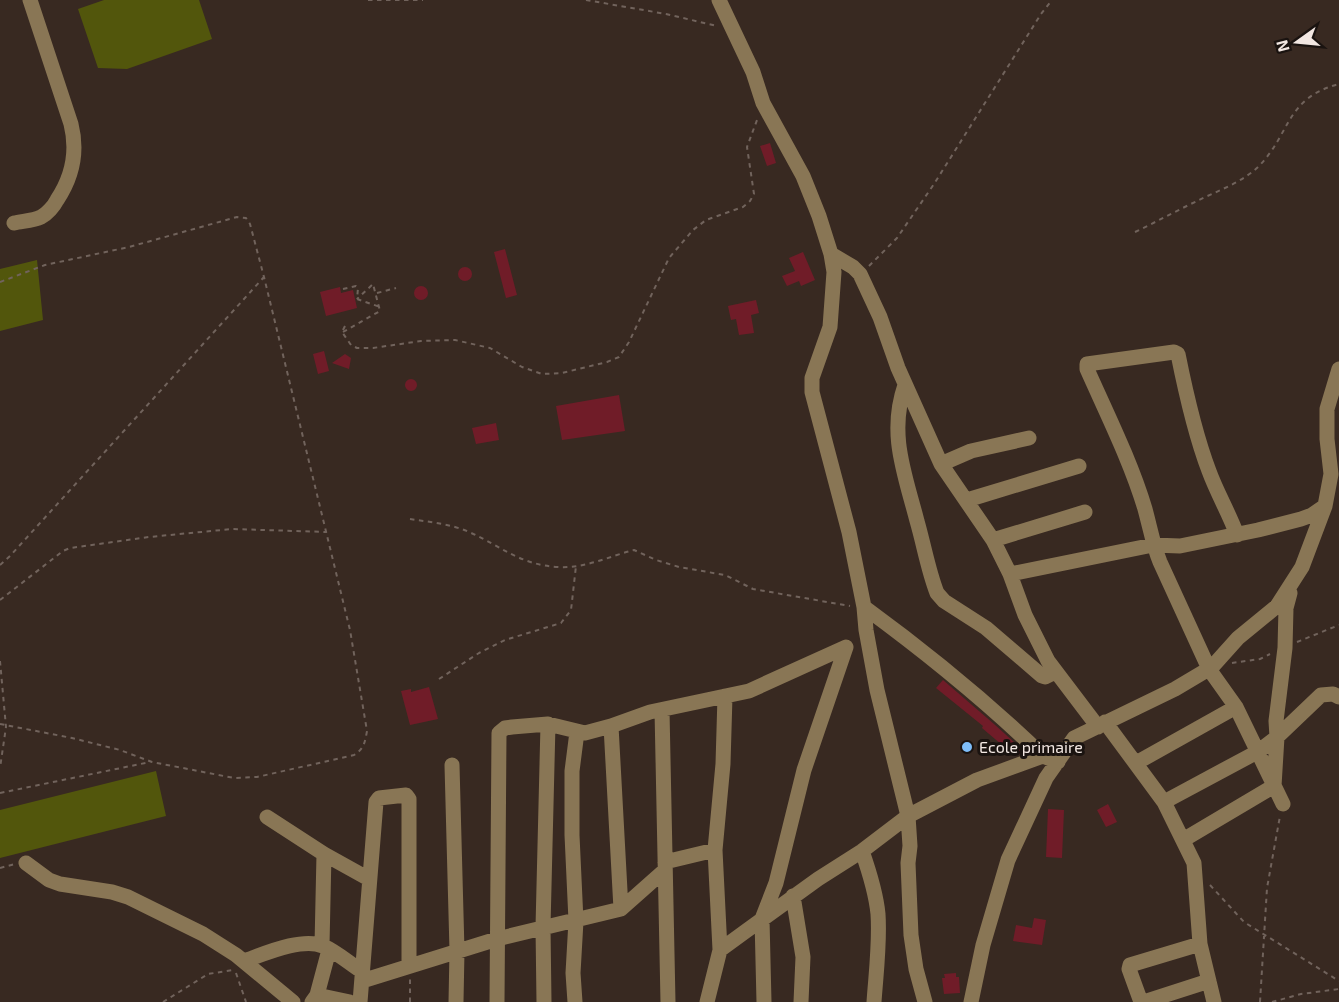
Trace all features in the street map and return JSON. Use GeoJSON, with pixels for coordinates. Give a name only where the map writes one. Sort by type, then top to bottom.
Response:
{"type":"FeatureCollection","features":[{"type":"Feature","properties":{"kind":"street"},"geometry":{"type":"LineString","coordinates":[[14,223],[43,216],[55,204],[72,173],[75,150],[75,138],[71,124],[30,0]]}},
{"type":"Feature","properties":{"kind":"street"},"geometry":{"type":"LineString","coordinates":[[719,0],[753,72],[763,103],[803,176],[831,254],[834,272],[830,327],[812,378],[812,392],[843,506],[864,607],[877,690],[908,816],[911,935],[916,969],[925,1002]]}},
{"type":"Feature","properties":{"kind":"street"},"geometry":{"type":"LineString","coordinates":[[831,254],[860,274],[880,317],[905,385],[941,464],[993,540],[1010,574],[1025,615],[1055,672],[1136,763],[1164,802],[1196,869],[1200,944],[1214,1002]]}},
{"type":"Feature","properties":{"kind":"street"},"geometry":{"type":"LineString","coordinates":[[1237,535],[1209,472],[1178,354],[1174,352],[1121,361],[1089,363],[1087,369],[1145,509],[1153,545],[1209,669],[1236,707],[1283,804]]}},
{"type":"Feature","properties":{"kind":"street"},"geometry":{"type":"LineString","coordinates":[[971,1002],[983,945],[1008,860],[1046,778],[1074,738],[1175,689],[1209,669],[1238,638],[1277,606],[1302,567],[1325,506],[1331,474],[1327,439],[1327,409],[1339,369]]}},
{"type":"Feature","properties":{"kind":"street"},"geometry":{"type":"LineString","coordinates":[[905,385],[899,404],[897,424],[901,466],[937,593],[944,601],[986,628],[1042,676],[1045,677],[1055,672]]}},
{"type":"Feature","properties":{"kind":"street"},"geometry":{"type":"LineString","coordinates":[[941,464],[971,451],[1029,438]]}},
{"type":"Feature","properties":{"kind":"street"},"geometry":{"type":"LineString","coordinates":[[967,500],[1079,466]]}},
{"type":"Feature","properties":{"kind":"street"},"geometry":{"type":"LineString","coordinates":[[1010,574],[1153,545],[1180,546],[1237,535],[1301,519],[1325,506]]}},
{"type":"Feature","properties":{"kind":"street"},"geometry":{"type":"LineString","coordinates":[[993,540],[1085,512]]}},
{"type":"Feature","properties":{"kind":"street"},"geometry":{"type":"LineString","coordinates":[[1274,786],[1276,721],[1285,648],[1286,608],[1294,580]]}},
{"type":"Feature","properties":{"kind":"street"},"geometry":{"type":"LineString","coordinates":[[864,607],[988,704],[1043,756],[1058,762]]}},
{"type":"Feature","properties":{"kind":"street"},"geometry":{"type":"LineString","coordinates":[[497,1002],[499,734],[501,730],[548,724],[576,732],[591,733],[628,719],[748,691],[846,647],[866,630]]}},
{"type":"Feature","properties":{"kind":"street"},"geometry":{"type":"LineString","coordinates":[[764,1002],[762,919],[776,883],[804,770],[846,647]]}},
{"type":"Feature","properties":{"kind":"street"},"geometry":{"type":"LineString","coordinates":[[1164,802],[1259,751],[1321,695],[1333,694],[1339,697]]}},
{"type":"Feature","properties":{"kind":"street"},"geometry":{"type":"LineString","coordinates":[[707,1002],[720,950],[715,850],[723,764],[724,696]]}},
{"type":"Feature","properties":{"kind":"street"},"geometry":{"type":"LineString","coordinates":[[1136,763],[1236,707]]}},
{"type":"Feature","properties":{"kind":"street"},"geometry":{"type":"LineString","coordinates":[[662,710],[668,1002]]}},
{"type":"Feature","properties":{"kind":"street"},"geometry":{"type":"LineString","coordinates":[[544,1002],[543,927],[548,724]]}},
{"type":"Feature","properties":{"kind":"street"},"geometry":{"type":"LineString","coordinates":[[611,726],[621,909]]}},
{"type":"Feature","properties":{"kind":"street"},"geometry":{"type":"LineString","coordinates":[[575,1002],[573,973],[576,921],[572,771],[576,732]]}},
{"type":"Feature","properties":{"kind":"street"},"geometry":{"type":"LineString","coordinates":[[720,950],[793,896],[862,851],[908,816],[977,780],[1043,756]]}},
{"type":"Feature","properties":{"kind":"street"},"geometry":{"type":"LineString","coordinates":[[452,765],[457,951],[456,1002]]}},
{"type":"Feature","properties":{"kind":"street"},"geometry":{"type":"LineString","coordinates":[[1183,840],[1274,786]]}},
{"type":"Feature","properties":{"kind":"street"},"geometry":{"type":"LineString","coordinates":[[360,1002],[377,800],[407,796],[410,965]]}},
{"type":"Feature","properties":{"kind":"street"},"geometry":{"type":"LineString","coordinates":[[267,817],[324,855],[369,879]]}},
{"type":"Feature","properties":{"kind":"street"},"geometry":{"type":"LineString","coordinates":[[363,976],[543,927],[621,909],[665,866],[715,850]]}},
{"type":"Feature","properties":{"kind":"street"},"geometry":{"type":"LineString","coordinates":[[862,851],[878,912],[879,933],[874,1002]]}},
{"type":"Feature","properties":{"kind":"street"},"geometry":{"type":"LineString","coordinates":[[324,855],[326,948],[315,998],[350,1002]]}},
{"type":"Feature","properties":{"kind":"street"},"geometry":{"type":"LineString","coordinates":[[26,863],[49,880],[128,897],[203,934],[244,961],[292,1002]]}},
{"type":"Feature","properties":{"kind":"street"},"geometry":{"type":"LineString","coordinates":[[793,896],[802,957],[801,1002]]}},
{"type":"Feature","properties":{"kind":"street"},"geometry":{"type":"LineString","coordinates":[[244,961],[305,944],[326,948],[363,976]]}},
{"type":"Feature","properties":{"kind":"street"},"geometry":{"type":"LineString","coordinates":[[1200,944],[1130,965],[1129,969],[1142,1002],[1209,981]]}},
{"type":"Feature","properties":{"kind":"path"},"geometry":{"type":"LineString","coordinates":[[368,0],[423,0]]}},
{"type":"Feature","properties":{"kind":"path"},"geometry":{"type":"LineString","coordinates":[[586,0],[666,14],[735,31]]}},
{"type":"Feature","properties":{"kind":"path"},"geometry":{"type":"LineString","coordinates":[[860,274],[897,238],[1052,0]]}},
{"type":"Feature","properties":{"kind":"path"},"geometry":{"type":"LineString","coordinates":[[1135,232],[1230,186],[1257,167],[1277,141],[1298,106],[1310,95],[1325,87],[1339,84]]}},
{"type":"Feature","properties":{"kind":"path"},"geometry":{"type":"LineString","coordinates":[[342,332],[351,345],[357,348],[455,340],[490,348],[522,367],[542,374],[562,373],[619,357],[629,342],[669,258],[693,230],[706,220],[743,207],[754,194],[747,147],[763,103]]}},
{"type":"Feature","properties":{"kind":"path"},"geometry":{"type":"LineString","coordinates":[[0,282],[45,265],[129,247],[237,217],[246,218],[250,224],[264,277],[327,532],[350,630],[367,731],[361,751],[354,755],[257,777],[234,778],[152,762],[120,750],[0,724]]}},
{"type":"Feature","properties":{"kind":"path"},"geometry":{"type":"LineString","coordinates":[[0,565],[264,277]]}},
{"type":"Feature","properties":{"kind":"path"},"geometry":{"type":"LineString","coordinates":[[342,332],[379,312],[380,307],[374,285],[372,284],[357,299]]}},
{"type":"Feature","properties":{"kind":"path"},"geometry":{"type":"LineString","coordinates":[[344,289],[356,286],[358,288],[357,299]]}},
{"type":"Feature","properties":{"kind":"path"},"geometry":{"type":"LineString","coordinates":[[377,293],[396,288]]}},
{"type":"Feature","properties":{"kind":"path"},"geometry":{"type":"LineString","coordinates":[[357,299],[380,307]]}},
{"type":"Feature","properties":{"kind":"path"},"geometry":{"type":"LineString","coordinates":[[342,332],[345,326]]}},
{"type":"Feature","properties":{"kind":"path"},"geometry":{"type":"LineString","coordinates":[[410,519],[467,531],[491,542],[508,554],[538,565],[576,566],[634,550],[679,567],[725,575],[753,589],[864,607]]}},
{"type":"Feature","properties":{"kind":"path"},"geometry":{"type":"LineString","coordinates":[[0,600],[70,548],[232,529],[327,532]]}},
{"type":"Feature","properties":{"kind":"path"},"geometry":{"type":"LineString","coordinates":[[439,679],[479,653],[505,640],[561,622],[572,610],[576,566]]}},
{"type":"Feature","properties":{"kind":"path"},"geometry":{"type":"LineString","coordinates":[[0,661],[6,727],[0,768]]}},
{"type":"Feature","properties":{"kind":"path"},"geometry":{"type":"LineString","coordinates":[[0,793],[152,762]]}},
{"type":"Feature","properties":{"kind":"path"},"geometry":{"type":"LineString","coordinates":[[1260,1002],[1267,888],[1283,804]]}},
{"type":"Feature","properties":{"kind":"path"},"geometry":{"type":"LineString","coordinates":[[1196,869],[1244,921],[1339,981]]}},
{"type":"Feature","properties":{"kind":"path"},"geometry":{"type":"LineString","coordinates":[[410,965],[410,1002]]}},
{"type":"Feature","properties":{"kind":"path"},"geometry":{"type":"LineString","coordinates":[[163,1002],[208,974],[235,969],[246,1002]]}},
{"type":"Feature","properties":{"kind":"path"},"geometry":{"type":"LineString","coordinates":[[1272,1002],[1301,994],[1339,989]]}},
{"type":"Feature","properties":{"kind":"shaded area"},"geometry":{"type":"Polygon","coordinates":[[[104,0],[199,0],[212,39],[127,69],[98,68],[78,9],[104,0]]]}},
{"type":"Feature","properties":{"kind":"shaded area"},"geometry":{"type":"Polygon","coordinates":[[[37,260],[43,320],[0,331],[0,269],[37,260]]]}},
{"type":"Feature","properties":{"kind":"shaded area"},"geometry":{"type":"Polygon","coordinates":[[[156,771],[166,816],[0,858],[0,810],[156,771]]]}},
{"type":"Feature","properties":{"kind":"building"},"geometry":{"type":"Polygon","coordinates":[[[770,143],[776,163],[767,166],[760,146],[770,143]]]}},
{"type":"Feature","properties":{"kind":"building"},"geometry":{"type":"Polygon","coordinates":[[[505,249],[517,295],[506,298],[494,252],[505,249]]]}},
{"type":"Feature","properties":{"kind":"building"},"geometry":{"type":"Polygon","coordinates":[[[803,252],[815,280],[801,286],[799,281],[787,286],[782,276],[795,271],[789,258],[803,252]]]}},
{"type":"Feature","properties":{"kind":"building"},"geometry":{"type":"Polygon","coordinates":[[[462,267],[468,267],[472,274],[468,281],[462,281],[458,277],[458,271],[462,267]]]}},
{"type":"Feature","properties":{"kind":"building"},"geometry":{"type":"Polygon","coordinates":[[[418,286],[424,286],[428,293],[424,300],[418,300],[414,296],[414,290],[418,286]]]}},
{"type":"Feature","properties":{"kind":"building"},"geometry":{"type":"Polygon","coordinates":[[[340,287],[341,293],[353,290],[357,308],[326,316],[320,292],[340,287]]]}},
{"type":"Feature","properties":{"kind":"building"},"geometry":{"type":"Polygon","coordinates":[[[756,300],[759,313],[751,315],[754,333],[739,335],[736,319],[731,320],[728,306],[756,300]]]}},
{"type":"Feature","properties":{"kind":"building"},"geometry":{"type":"Polygon","coordinates":[[[324,351],[329,371],[318,374],[313,354],[324,351]]]}},
{"type":"Feature","properties":{"kind":"building"},"geometry":{"type":"Polygon","coordinates":[[[345,354],[351,358],[349,369],[332,363],[345,354]]]}},
{"type":"Feature","properties":{"kind":"building"},"geometry":{"type":"Polygon","coordinates":[[[413,379],[417,385],[413,391],[409,391],[405,383],[413,379]]]}},
{"type":"Feature","properties":{"kind":"building"},"geometry":{"type":"Polygon","coordinates":[[[619,395],[625,431],[562,440],[556,406],[619,395]]]}},
{"type":"Feature","properties":{"kind":"building"},"geometry":{"type":"Polygon","coordinates":[[[496,423],[499,440],[476,444],[472,428],[496,423]]]}},
{"type":"Feature","properties":{"kind":"building"},"geometry":{"type":"Polygon","coordinates":[[[943,680],[1025,752],[1015,756],[982,728],[983,726],[936,688],[943,680]]]}},
{"type":"Feature","properties":{"kind":"building"},"geometry":{"type":"Polygon","coordinates":[[[429,687],[438,719],[410,725],[401,691],[411,689],[411,692],[429,687]]]}},
{"type":"Feature","properties":{"kind":"building"},"geometry":{"type":"Polygon","coordinates":[[[1108,804],[1117,822],[1106,827],[1097,810],[1108,804]]]}},
{"type":"Feature","properties":{"kind":"building"},"geometry":{"type":"Polygon","coordinates":[[[1048,809],[1064,810],[1062,858],[1046,857],[1048,809]]]}},
{"type":"Feature","properties":{"kind":"building"},"geometry":{"type":"Polygon","coordinates":[[[1034,918],[1046,920],[1042,945],[1013,941],[1016,925],[1032,928],[1034,918]]]}},
{"type":"Feature","properties":{"kind":"building"},"geometry":{"type":"Polygon","coordinates":[[[956,973],[956,977],[959,977],[960,993],[944,994],[942,978],[945,978],[944,974],[956,973]]]}},
{"type":"Feature","properties":{"kind":"place","name":"Ecole primaire"},"geometry":{"type":"Point","coordinates":[967,747]}}]}
